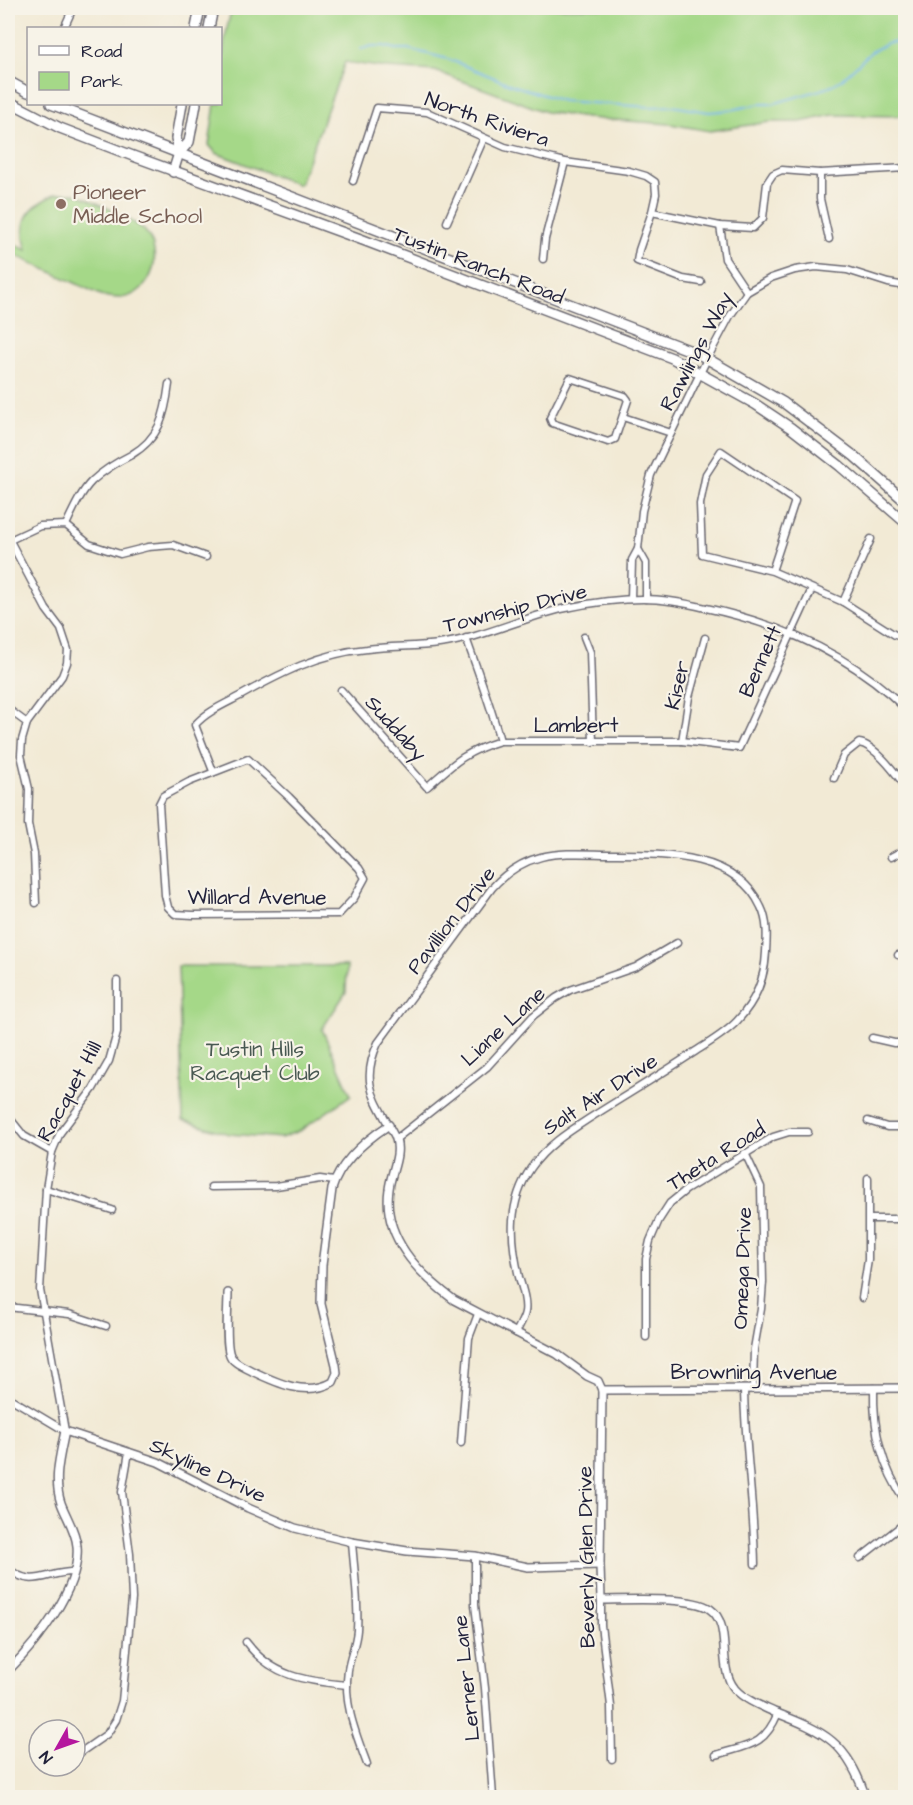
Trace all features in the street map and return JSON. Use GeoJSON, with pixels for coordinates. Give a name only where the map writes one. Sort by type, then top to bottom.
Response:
{"type":"FeatureCollection","features":[{"type":"Feature","properties":{"kind":"main road"},"geometry":{"type":"LineString","coordinates":[[196,27],[200,8]]}},
{"type":"Feature","properties":{"kind":"main road"},"geometry":{"type":"LineString","coordinates":[[209,27],[213,8]]}},
{"type":"Feature","properties":{"kind":"main road"},"geometry":{"type":"LineString","coordinates":[[8,81],[27,91]]}},
{"type":"Feature","properties":{"kind":"main road","name":"Tustin Ranch Road"},"geometry":{"type":"LineString","coordinates":[[8,101],[60,128],[173,172],[363,240],[672,358],[755,404],[814,446],[906,523]]}},
{"type":"Feature","properties":{"kind":"main road","name":"Tustin Ranch Road"},"geometry":{"type":"LineString","coordinates":[[54,105],[707,359],[784,403],[854,456],[906,502]]}},
{"type":"Feature","properties":{"kind":"main road"},"geometry":{"type":"LineString","coordinates":[[173,172],[178,153],[176,138],[182,105]]}},
{"type":"Feature","properties":{"kind":"main road"},"geometry":{"type":"LineString","coordinates":[[178,153],[189,142],[196,105]]}},
{"type":"Feature","properties":{"kind":"street"},"geometry":{"type":"LineString","coordinates":[[64,27],[73,8]]}},
{"type":"Feature","properties":{"kind":"street","name":"North Riviera"},"geometry":{"type":"LineString","coordinates":[[352,181],[376,108],[427,112],[505,147],[565,162],[629,171],[646,176],[655,182],[656,194],[652,212]]}},
{"type":"Feature","properties":{"kind":"street"},"geometry":{"type":"LineString","coordinates":[[447,222],[484,138]]}},
{"type":"Feature","properties":{"kind":"street"},"geometry":{"type":"LineString","coordinates":[[543,259],[545,239],[565,162]]}},
{"type":"Feature","properties":{"kind":"street"},"geometry":{"type":"LineString","coordinates":[[701,282],[683,279],[637,261],[652,212],[720,226],[753,228],[763,218],[767,183],[773,174],[782,170],[820,173],[905,170]]}},
{"type":"Feature","properties":{"kind":"street"},"geometry":{"type":"LineString","coordinates":[[820,173],[820,199],[829,239]]}},
{"type":"Feature","properties":{"kind":"street"},"geometry":{"type":"LineString","coordinates":[[720,226],[725,259],[747,292]]}},
{"type":"Feature","properties":{"kind":"street","name":"Rawlings Way"},"geometry":{"type":"LineString","coordinates":[[631,599],[632,560],[638,549],[642,511],[651,475],[707,359],[730,316],[747,292],[771,278],[795,270],[816,267],[847,270],[888,283],[906,286]]}},
{"type":"Feature","properties":{"kind":"street"},"geometry":{"type":"LineString","coordinates":[[570,378],[625,396],[628,405],[623,417],[615,439],[608,442],[554,425],[550,418],[570,378]]}},
{"type":"Feature","properties":{"kind":"street"},"geometry":{"type":"LineString","coordinates":[[66,525],[91,482],[112,465],[134,453],[155,435],[166,412],[170,384]]}},
{"type":"Feature","properties":{"kind":"street"},"geometry":{"type":"LineString","coordinates":[[623,417],[670,433]]}},
{"type":"Feature","properties":{"kind":"street"},"geometry":{"type":"LineString","coordinates":[[772,571],[795,501],[721,452],[705,474],[700,504],[702,554],[772,571],[843,602],[905,638]]}},
{"type":"Feature","properties":{"kind":"street"},"geometry":{"type":"LineString","coordinates":[[36,903],[34,854],[28,825],[29,789],[21,755],[22,740],[27,723],[62,676],[67,663],[68,650],[61,629],[46,609],[9,538],[40,526],[66,525],[89,544],[120,554],[173,545],[206,557]]}},
{"type":"Feature","properties":{"kind":"street"},"geometry":{"type":"LineString","coordinates":[[843,602],[871,539]]}},
{"type":"Feature","properties":{"kind":"street","name":"Rawlings Way"},"geometry":{"type":"LineString","coordinates":[[638,549],[646,563],[646,599]]}},
{"type":"Feature","properties":{"kind":"street","name":"Bennett"},"geometry":{"type":"LineString","coordinates":[[739,748],[790,632],[812,589]]}},
{"type":"Feature","properties":{"kind":"street","name":"Township Drive"},"geometry":{"type":"LineString","coordinates":[[213,771],[195,725],[207,714],[275,676],[317,659],[366,649],[441,644],[567,608],[631,599],[682,603],[738,615],[790,632],[850,665],[876,683],[906,709]]}},
{"type":"Feature","properties":{"kind":"street"},"geometry":{"type":"LineString","coordinates":[[584,637],[590,652],[592,741]]}},
{"type":"Feature","properties":{"kind":"street"},"geometry":{"type":"LineString","coordinates":[[466,638],[492,710],[500,741]]}},
{"type":"Feature","properties":{"kind":"street","name":"Kiser"},"geometry":{"type":"LineString","coordinates":[[682,741],[689,697],[705,638]]}},
{"type":"Feature","properties":{"kind":"street","name":"Suddaby"},"geometry":{"type":"LineString","coordinates":[[341,690],[427,787]]}},
{"type":"Feature","properties":{"kind":"street"},"geometry":{"type":"LineString","coordinates":[[8,709],[27,723]]}},
{"type":"Feature","properties":{"kind":"street","name":"Lambert"},"geometry":{"type":"LineString","coordinates":[[427,787],[463,756],[480,747],[500,741],[682,741],[739,748]]}},
{"type":"Feature","properties":{"kind":"street"},"geometry":{"type":"LineString","coordinates":[[834,778],[839,763],[850,748],[859,743],[874,750],[906,788]]}},
{"type":"Feature","properties":{"kind":"street","name":"Willard Avenue"},"geometry":{"type":"LineString","coordinates":[[248,759],[359,868],[365,878],[354,898],[339,914],[175,914],[168,907],[165,895],[159,804],[163,796],[213,771],[248,759]]}},
{"type":"Feature","properties":{"kind":"street"},"geometry":{"type":"LineString","coordinates":[[891,857],[906,849]]}},
{"type":"Feature","properties":{"kind":"street","name":"Pavillion Drive"},"geometry":{"type":"LineString","coordinates":[[396,1139],[370,1088],[370,1063],[378,1043],[492,888],[517,866],[537,856],[559,854],[678,856],[725,870],[740,879],[758,899],[764,912]]}},
{"type":"Feature","properties":{"kind":"street","name":"Salt Air Drive"},"geometry":{"type":"LineString","coordinates":[[516,1333],[525,1312],[526,1302],[514,1255],[512,1221],[514,1206],[524,1179],[542,1154],[565,1134],[684,1059],[738,1021],[755,996],[766,965],[764,912]]}},
{"type":"Feature","properties":{"kind":"street","name":"Liane Lane"},"geometry":{"type":"LineString","coordinates":[[396,1139],[487,1067],[532,1016],[556,998],[577,987],[636,967],[677,943]]}},
{"type":"Feature","properties":{"kind":"street","name":"Racquet Hill"},"geometry":{"type":"LineString","coordinates":[[65,1431],[43,1312],[40,1271],[46,1189],[52,1152],[60,1132],[93,1089],[109,1061],[117,1033],[117,981]]}},
{"type":"Feature","properties":{"kind":"street"},"geometry":{"type":"LineString","coordinates":[[872,1038],[906,1043]]}},
{"type":"Feature","properties":{"kind":"street"},"geometry":{"type":"LineString","coordinates":[[8,1116],[24,1136],[52,1152]]}},
{"type":"Feature","properties":{"kind":"street"},"geometry":{"type":"LineString","coordinates":[[868,1121],[887,1127],[906,1127]]}},
{"type":"Feature","properties":{"kind":"street"},"geometry":{"type":"LineString","coordinates":[[228,1293],[228,1343],[230,1355],[238,1364],[279,1384],[289,1386],[318,1388],[333,1382],[337,1373],[336,1365],[324,1322],[321,1286],[334,1181],[345,1164],[368,1140],[389,1125]]}},
{"type":"Feature","properties":{"kind":"street"},"geometry":{"type":"LineString","coordinates":[[8,1131],[14,1126]]}},
{"type":"Feature","properties":{"kind":"street","name":"Theta Road"},"geometry":{"type":"LineString","coordinates":[[646,1337],[646,1259],[650,1241],[659,1220],[670,1203],[686,1190],[773,1137],[789,1132],[808,1132]]}},
{"type":"Feature","properties":{"kind":"street"},"geometry":{"type":"LineString","coordinates":[[396,1139],[397,1160],[389,1188],[388,1201],[391,1221],[398,1240],[413,1262],[440,1290],[478,1314],[557,1354],[587,1376],[598,1381],[603,1390]]}},
{"type":"Feature","properties":{"kind":"street","name":"Omega Drive"},"geometry":{"type":"LineString","coordinates":[[745,1153],[761,1187],[763,1282],[754,1348],[753,1389]]}},
{"type":"Feature","properties":{"kind":"street"},"geometry":{"type":"LineString","coordinates":[[862,1298],[868,1260],[868,1178]]}},
{"type":"Feature","properties":{"kind":"street"},"geometry":{"type":"LineString","coordinates":[[212,1187],[276,1186],[320,1179],[334,1181]]}},
{"type":"Feature","properties":{"kind":"street"},"geometry":{"type":"LineString","coordinates":[[46,1189],[112,1210]]}},
{"type":"Feature","properties":{"kind":"street"},"geometry":{"type":"LineString","coordinates":[[869,1220],[906,1219]]}},
{"type":"Feature","properties":{"kind":"street"},"geometry":{"type":"LineString","coordinates":[[8,1306],[69,1314],[106,1326]]}},
{"type":"Feature","properties":{"kind":"street"},"geometry":{"type":"LineString","coordinates":[[461,1443],[469,1338],[478,1314]]}},
{"type":"Feature","properties":{"kind":"street"},"geometry":{"type":"LineString","coordinates":[[874,1388],[873,1415],[882,1457],[896,1488],[906,1502]]}},
{"type":"Feature","properties":{"kind":"street","name":"Browning Avenue"},"geometry":{"type":"LineString","coordinates":[[603,1390],[906,1388]]}},
{"type":"Feature","properties":{"kind":"street"},"geometry":{"type":"LineString","coordinates":[[744,1389],[744,1430],[752,1495],[755,1564]]}},
{"type":"Feature","properties":{"kind":"street","name":"Beverly Glen Drive"},"geometry":{"type":"LineString","coordinates":[[603,1390],[601,1625],[611,1706],[612,1759]]}},
{"type":"Feature","properties":{"kind":"street"},"geometry":{"type":"LineString","coordinates":[[8,1397],[65,1431],[57,1474],[57,1488],[77,1545],[74,1572],[61,1602],[23,1656],[8,1671]]}},
{"type":"Feature","properties":{"kind":"street","name":"Skyline Drive"},"geometry":{"type":"LineString","coordinates":[[65,1431],[171,1468],[217,1493],[295,1528],[352,1542],[407,1551],[476,1556],[528,1567],[600,1565]]}},
{"type":"Feature","properties":{"kind":"street"},"geometry":{"type":"LineString","coordinates":[[87,1748],[107,1734],[116,1720],[122,1701],[132,1599],[130,1554],[122,1492],[129,1452]]}},
{"type":"Feature","properties":{"kind":"street"},"geometry":{"type":"LineString","coordinates":[[860,1558],[906,1522]]}},
{"type":"Feature","properties":{"kind":"street"},"geometry":{"type":"LineString","coordinates":[[352,1542],[357,1632],[348,1669],[347,1685],[351,1720],[367,1764]]}},
{"type":"Feature","properties":{"kind":"street","name":"Lerner Lane"},"geometry":{"type":"LineString","coordinates":[[476,1556],[475,1605],[485,1688],[493,1797]]}},
{"type":"Feature","properties":{"kind":"street"},"geometry":{"type":"LineString","coordinates":[[8,1568],[16,1575],[28,1579],[74,1572]]}},
{"type":"Feature","properties":{"kind":"street"},"geometry":{"type":"LineString","coordinates":[[601,1600],[694,1602],[710,1609],[719,1621],[725,1664],[731,1683],[743,1696],[812,1726],[833,1740],[855,1769],[866,1797]]}},
{"type":"Feature","properties":{"kind":"street"},"geometry":{"type":"LineString","coordinates":[[246,1642],[256,1656],[271,1667],[306,1679],[347,1685]]}},
{"type":"Feature","properties":{"kind":"street"},"geometry":{"type":"LineString","coordinates":[[716,1755],[753,1744],[765,1737],[772,1728],[778,1713]]}},
{"type":"Feature","properties":{"kind":"green space"},"geometry":{"type":"Polygon","coordinates":[[[232,8],[905,8],[905,116],[833,115],[800,122],[770,122],[710,131],[670,124],[587,118],[546,112],[435,71],[345,62],[299,185],[216,153],[209,145],[215,105],[222,105],[222,67],[226,31],[232,8]]]}},
{"type":"Feature","properties":{"kind":"green space"},"geometry":{"type":"Polygon","coordinates":[[[70,193],[81,196],[122,216],[144,230],[154,249],[154,260],[148,281],[141,289],[121,298],[103,296],[8,252],[12,243],[27,250],[24,230],[28,215],[32,209],[56,194],[70,193]]]}},
{"type":"Feature","properties":{"kind":"green space","name":"Tustin Hills Racquet Club"},"geometry":{"type":"Polygon","coordinates":[[[178,966],[347,966],[346,992],[322,1029],[351,1095],[301,1130],[281,1138],[229,1134],[183,1120],[178,966]]]}},
{"type":"Feature","properties":{"kind":"waterway"},"geometry":{"type":"LineString","coordinates":[[361,49],[384,46],[408,49],[448,59],[512,85],[563,101],[650,107],[672,106],[709,112],[772,104],[827,88],[841,80],[871,52],[886,44],[906,40]]}},
{"type":"Feature","properties":{"kind":"place","name":"Pioneer Middle School"},"geometry":{"type":"Point","coordinates":[61,204]}}]}
